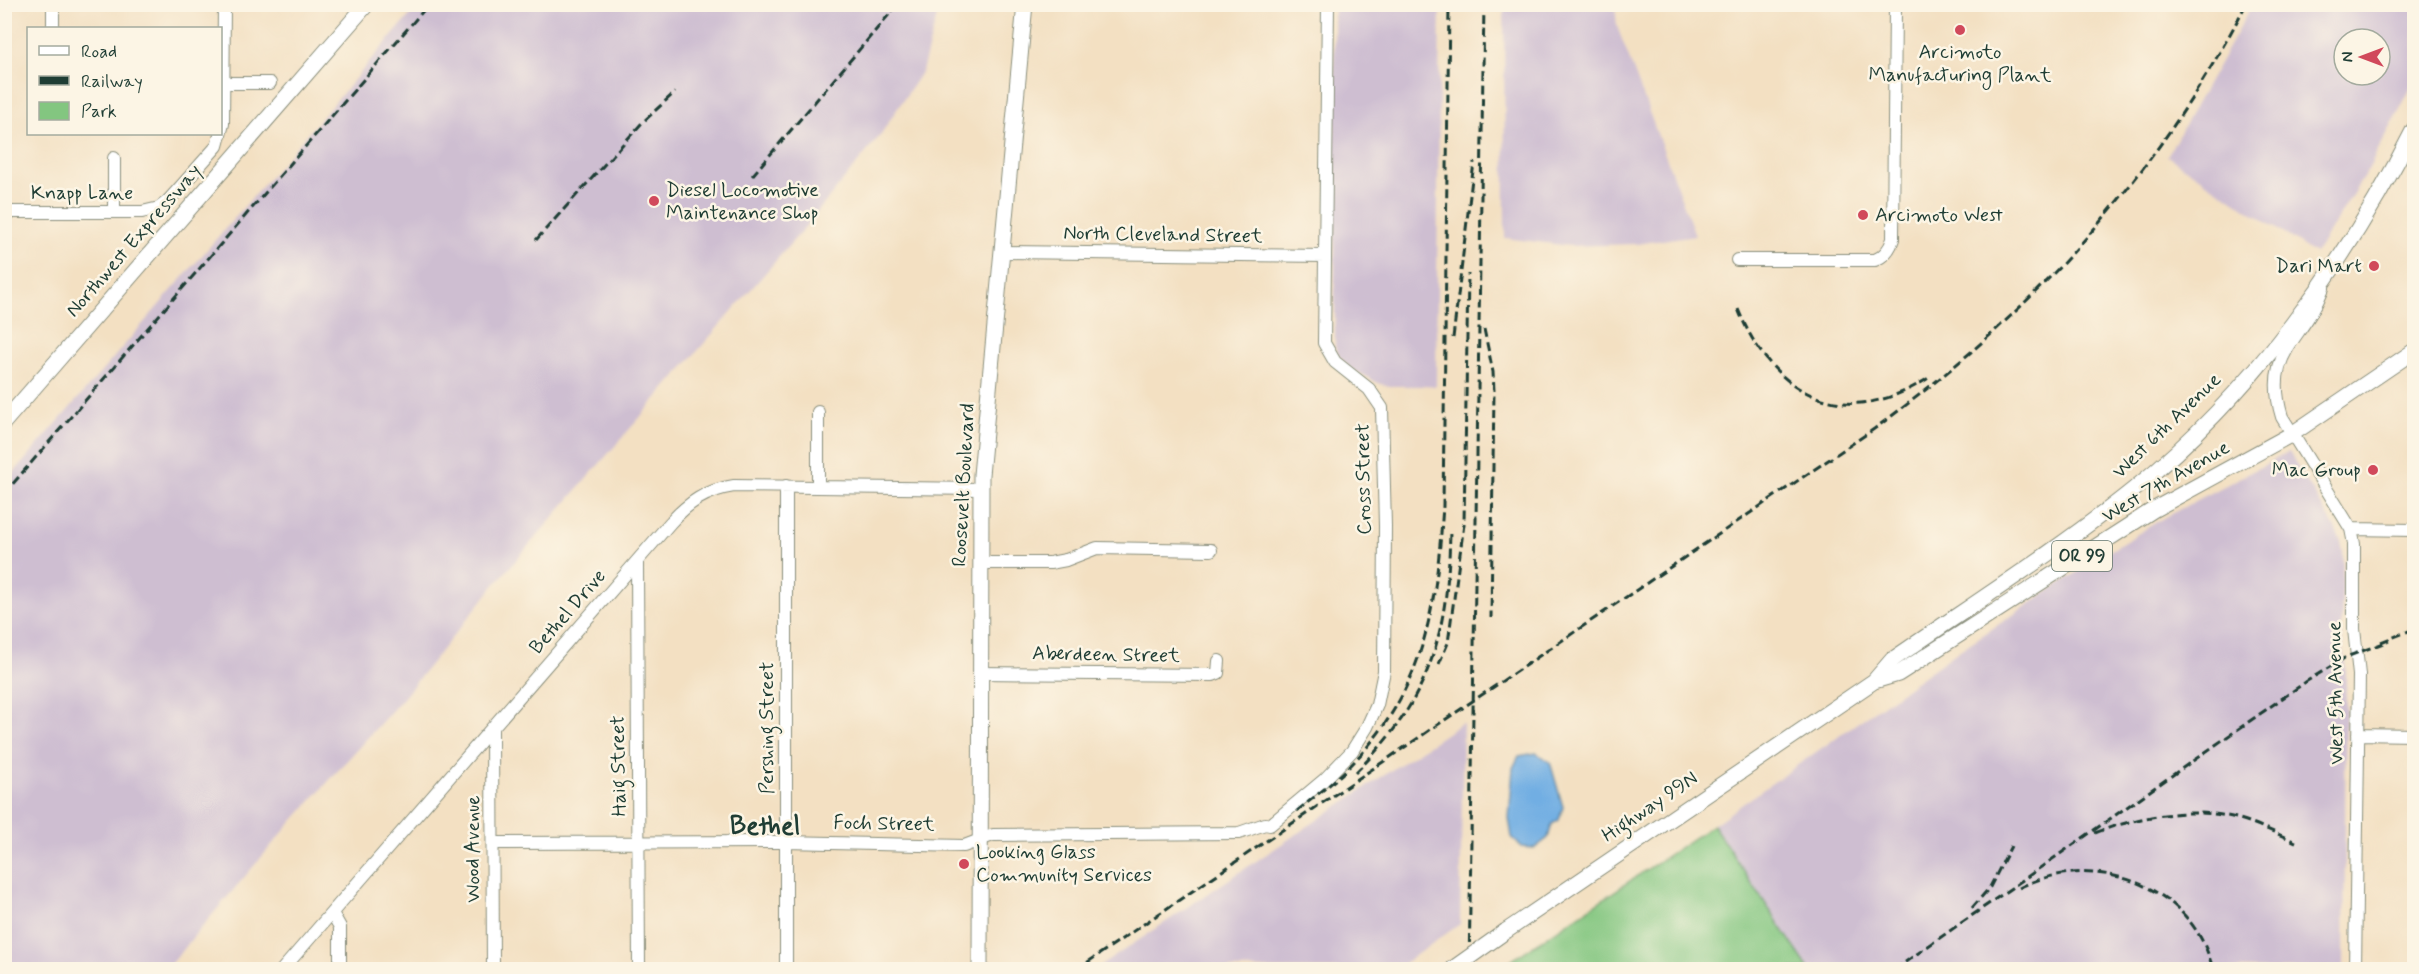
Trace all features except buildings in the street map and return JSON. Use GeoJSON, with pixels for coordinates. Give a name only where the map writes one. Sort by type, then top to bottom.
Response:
{"type":"FeatureCollection","features":[{"type":"Feature","properties":{"kind":"main road","name":"Northwest Expressway"},"geometry":{"type":"LineString","coordinates":[[4,422],[367,4]]}},
{"type":"Feature","properties":{"kind":"main road","name":"Roosevelt Boulevard"},"geometry":{"type":"LineString","coordinates":[[980,969],[981,489],[1024,4]]}},
{"type":"Feature","properties":{"kind":"main road","name":"West 6th Avenue"},"geometry":{"type":"LineString","coordinates":[[1875,681],[1892,660],[2134,489],[2210,419],[2264,360],[2327,276],[2360,226],[2415,129]]}},
{"type":"Feature","properties":{"kind":"main road","name":"West 7th Avenue"},"geometry":{"type":"LineString","coordinates":[[1875,681],[1898,674],[2153,510],[2292,434],[2415,351]]}},
{"type":"Feature","properties":{"kind":"main road","name":"Highway 99N"},"geometry":{"type":"LineString","coordinates":[[1451,969],[1875,681]]}},
{"type":"Feature","properties":{"kind":"street"},"geometry":{"type":"LineString","coordinates":[[53,4],[53,27]]}},
{"type":"Feature","properties":{"kind":"street"},"geometry":{"type":"LineString","coordinates":[[224,4],[224,83],[270,83]]}},
{"type":"Feature","properties":{"kind":"street","name":"Cross Street"},"geometry":{"type":"LineString","coordinates":[[1270,825],[1325,779],[1352,751],[1377,705],[1384,671],[1385,526],[1382,408],[1369,389],[1335,362],[1324,343],[1328,4]]}},
{"type":"Feature","properties":{"kind":"street"},"geometry":{"type":"LineString","coordinates":[[1737,260],[1875,260],[1885,254],[1893,238],[1895,4]]}},
{"type":"Feature","properties":{"kind":"street","name":"Knapp Lane"},"geometry":{"type":"LineString","coordinates":[[222,130],[224,83]]}},
{"type":"Feature","properties":{"kind":"street","name":"Knapp Lane"},"geometry":{"type":"LineString","coordinates":[[4,212],[142,212],[159,208],[217,146],[220,135]]}},
{"type":"Feature","properties":{"kind":"street"},"geometry":{"type":"LineString","coordinates":[[114,158],[114,212]]}},
{"type":"Feature","properties":{"kind":"street","name":"North Cleveland Street"},"geometry":{"type":"LineString","coordinates":[[1001,252],[1325,256]]}},
{"type":"Feature","properties":{"kind":"street","name":"West 5th Avenue"},"geometry":{"type":"LineString","coordinates":[[2327,276],[2316,307],[2281,358],[2276,378],[2277,399],[2282,417],[2351,530],[2354,544],[2354,629],[2359,675],[2355,969]]}},
{"type":"Feature","properties":{"kind":"street"},"geometry":{"type":"LineString","coordinates":[[818,412],[819,486]]}},
{"type":"Feature","properties":{"kind":"street","name":"Bethel Drive"},"geometry":{"type":"LineString","coordinates":[[282,969],[681,510],[702,495],[734,486],[981,489]]}},
{"type":"Feature","properties":{"kind":"street","name":"Pershing Street"},"geometry":{"type":"LineString","coordinates":[[786,486],[786,969]]}},
{"type":"Feature","properties":{"kind":"street"},"geometry":{"type":"LineString","coordinates":[[2351,530],[2415,530]]}},
{"type":"Feature","properties":{"kind":"street"},"geometry":{"type":"LineString","coordinates":[[981,563],[1057,562],[1097,549],[1211,550]]}},
{"type":"Feature","properties":{"kind":"street","name":"Haig Street"},"geometry":{"type":"LineString","coordinates":[[637,562],[639,969]]}},
{"type":"Feature","properties":{"kind":"street","name":"Aberdeen Street"},"geometry":{"type":"LineString","coordinates":[[980,673],[1213,675],[1218,673],[1219,661]]}},
{"type":"Feature","properties":{"kind":"street","name":"Wood Avenue"},"geometry":{"type":"LineString","coordinates":[[492,729],[493,969]]}},
{"type":"Feature","properties":{"kind":"street"},"geometry":{"type":"LineString","coordinates":[[2358,734],[2415,735]]}},
{"type":"Feature","properties":{"kind":"street","name":"Foch Street"},"geometry":{"type":"LineString","coordinates":[[493,843],[786,842],[964,846],[993,835],[1003,834],[1239,833],[1265,824],[1270,825]]}},
{"type":"Feature","properties":{"kind":"street"},"geometry":{"type":"LineString","coordinates":[[332,913],[340,927],[340,969]]}},
{"type":"Feature","properties":{"kind":"shaded area"},"geometry":{"type":"Polygon","coordinates":[[[419,5],[940,5],[922,71],[879,137],[799,234],[497,582],[403,698],[276,840],[166,969],[5,969],[5,483],[419,5]]]}},
{"type":"Feature","properties":{"kind":"shaded area"},"geometry":{"type":"Polygon","coordinates":[[[1334,5],[1440,5],[1436,386],[1380,384],[1350,368],[1339,356],[1335,346],[1334,5]]]}},
{"type":"Feature","properties":{"kind":"shaded area"},"geometry":{"type":"Polygon","coordinates":[[[1504,5],[1615,5],[1617,26],[1695,235],[1637,244],[1570,246],[1505,238],[1504,5]]]}},
{"type":"Feature","properties":{"kind":"shaded area"},"geometry":{"type":"Polygon","coordinates":[[[2252,5],[2414,5],[2414,82],[2368,170],[2315,254],[2167,156],[2252,5]]]}},
{"type":"Feature","properties":{"kind":"shaded area"},"geometry":{"type":"Polygon","coordinates":[[[2289,452],[2335,528],[2343,552],[2341,633],[2346,672],[2344,969],[1809,969],[1713,825],[1963,648],[2105,554],[2165,517],[2289,452]]]}},
{"type":"Feature","properties":{"kind":"shaded area"},"geometry":{"type":"Polygon","coordinates":[[[1463,722],[1460,924],[1396,969],[1096,969],[1463,722]]]}},
{"type":"Feature","properties":{"kind":"green space"},"geometry":{"type":"Polygon","coordinates":[[[1713,825],[1809,969],[1499,969],[1713,825]]]}},
{"type":"Feature","properties":{"kind":"water"},"geometry":{"type":"Polygon","coordinates":[[[1536,753],[1550,762],[1563,807],[1559,820],[1552,824],[1548,838],[1535,848],[1521,847],[1512,837],[1509,818],[1513,768],[1519,756],[1536,753]]]}},
{"type":"Feature","properties":{"kind":"railway"},"geometry":{"type":"LineString","coordinates":[[4,494],[429,4]]}},
{"type":"Feature","properties":{"kind":"railway"},"geometry":{"type":"LineString","coordinates":[[752,176],[898,4]]}},
{"type":"Feature","properties":{"kind":"railway"},"geometry":{"type":"LineString","coordinates":[[1297,811],[1349,767],[1375,738],[1395,708],[1410,678],[1422,646],[1430,614],[1443,506],[1449,4]]}},
{"type":"Feature","properties":{"kind":"railway"},"geometry":{"type":"LineString","coordinates":[[1469,970],[1484,4]]}},
{"type":"Feature","properties":{"kind":"railway"},"geometry":{"type":"LineString","coordinates":[[1076,970],[1874,429],[1931,385],[1986,339],[2086,239],[2131,184],[2172,127],[2211,67],[2246,4]]}},
{"type":"Feature","properties":{"kind":"railway"},"geometry":{"type":"LineString","coordinates":[[536,240],[641,124],[675,92]]}},
{"type":"Feature","properties":{"kind":"railway"},"geometry":{"type":"LineString","coordinates":[[1453,338],[1474,162]]}},
{"type":"Feature","properties":{"kind":"railway"},"geometry":{"type":"LineString","coordinates":[[1439,664],[1448,643],[1464,524],[1468,274]]}},
{"type":"Feature","properties":{"kind":"railway"},"geometry":{"type":"LineString","coordinates":[[1738,309],[1753,339],[1771,364],[1792,384],[1816,397],[1842,403],[1869,402],[1899,393],[1930,377]]}},
{"type":"Feature","properties":{"kind":"railway"},"geometry":{"type":"LineString","coordinates":[[1484,329],[1493,372],[1494,391],[1491,618]]}},
{"type":"Feature","properties":{"kind":"railway"},"geometry":{"type":"LineString","coordinates":[[1355,773],[1381,746],[1402,718],[1418,691],[1430,663],[1445,601],[1450,530]]}},
{"type":"Feature","properties":{"kind":"railway"},"geometry":{"type":"LineString","coordinates":[[2381,642],[2414,629]]}},
{"type":"Feature","properties":{"kind":"railway"},"geometry":{"type":"LineString","coordinates":[[1894,970],[2307,681],[2346,657],[2389,641]]}},
{"type":"Feature","properties":{"kind":"railway"},"geometry":{"type":"LineString","coordinates":[[2095,833],[2145,818],[2198,813],[2240,819],[2296,842]]}},
{"type":"Feature","properties":{"kind":"railway"},"geometry":{"type":"LineString","coordinates":[[1972,908],[1990,887],[2011,846]]}},
{"type":"Feature","properties":{"kind":"railway"},"geometry":{"type":"LineString","coordinates":[[2019,888],[2048,877],[2078,873],[2108,875],[2136,882],[2162,896],[2185,916],[2202,940],[2213,970]]}},
{"type":"Feature","properties":{"kind":"place","name":"Arcimoto Manufacturing Plant"},"geometry":{"type":"Point","coordinates":[1960,30]}},
{"type":"Feature","properties":{"kind":"place","name":"Diesel Locomotive Maintenance Shop"},"geometry":{"type":"Point","coordinates":[654,201]}},
{"type":"Feature","properties":{"kind":"place","name":"Arcimoto West"},"geometry":{"type":"Point","coordinates":[1863,215]}},
{"type":"Feature","properties":{"kind":"place","name":"Dari Mart"},"geometry":{"type":"Point","coordinates":[2374,266]}},
{"type":"Feature","properties":{"kind":"place","name":"Mac Group"},"geometry":{"type":"Point","coordinates":[2373,470]}},
{"type":"Feature","properties":{"kind":"place","name":"Looking Glass Community Services"},"geometry":{"type":"Point","coordinates":[964,864]}},
{"type":"Feature","properties":{"kind":"district","name":"Bethel"},"geometry":{"type":"Point","coordinates":[765,827]}}]}
